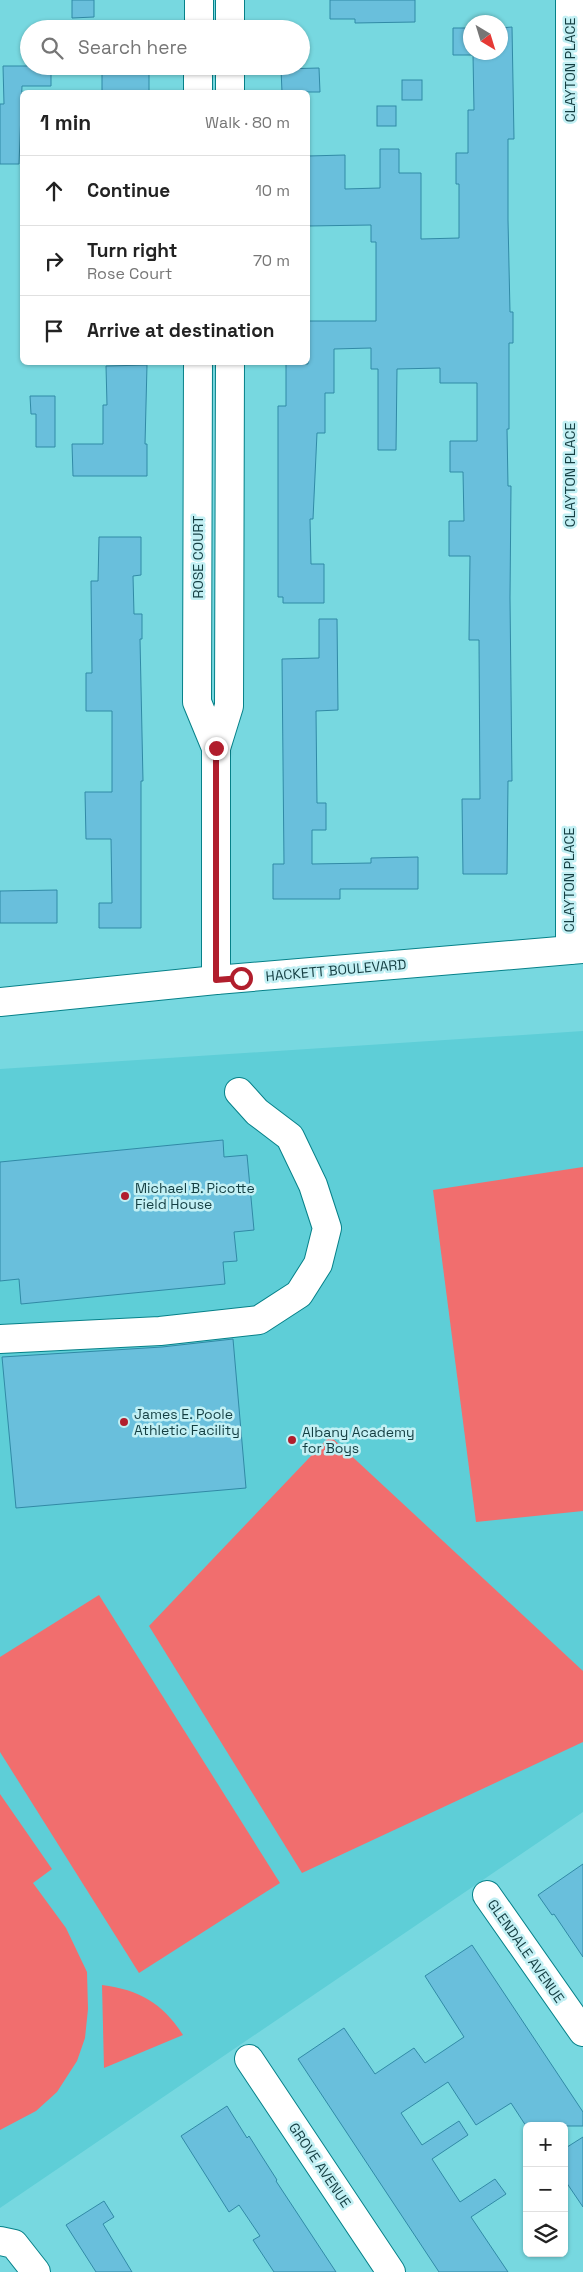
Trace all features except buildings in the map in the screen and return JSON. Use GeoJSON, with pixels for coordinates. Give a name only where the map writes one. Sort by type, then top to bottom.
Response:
{"type":"FeatureCollection","features":[{"type":"Feature","properties":{"kind":"street"},"geometry":{"type":"LineString","coordinates":[[198,0],[198,20]]}},
{"type":"Feature","properties":{"kind":"street"},"geometry":{"type":"LineString","coordinates":[[230,0],[230,20]]}},
{"type":"Feature","properties":{"kind":"street","name":"CLAYTON PLACE"},"geometry":{"type":"LineString","coordinates":[[570,0],[576,950]]}},
{"type":"Feature","properties":{"kind":"street"},"geometry":{"type":"LineString","coordinates":[[198,75],[198,90]]}},
{"type":"Feature","properties":{"kind":"street"},"geometry":{"type":"LineString","coordinates":[[230,75],[230,90]]}},
{"type":"Feature","properties":{"kind":"street","name":"ROSE COURT"},"geometry":{"type":"LineString","coordinates":[[198,365],[197,702],[216,748]]}},
{"type":"Feature","properties":{"kind":"street","name":"ROSE COURT"},"geometry":{"type":"LineString","coordinates":[[216,980],[216,748],[229,706],[230,365]]}},
{"type":"Feature","properties":{"kind":"street"},"geometry":{"type":"LineString","coordinates":[[198,458],[230,459]]}},
{"type":"Feature","properties":{"kind":"street","name":"HACKETT BOULEVARD"},"geometry":{"type":"LineString","coordinates":[[0,1002],[216,980],[576,950]]}},
{"type":"Feature","properties":{"kind":"street"},"geometry":{"type":"LineString","coordinates":[[0,1339],[160,1331],[260,1320],[300,1294],[318,1264],[327,1228],[313,1184],[290,1137],[257,1112],[239,1092]]}},
{"type":"Feature","properties":{"kind":"street","name":"GLENDALE AVENUE"},"geometry":{"type":"LineString","coordinates":[[487,1895],[583,2032]]}},
{"type":"Feature","properties":{"kind":"street","name":"GROVE AVENUE"},"geometry":{"type":"LineString","coordinates":[[249,2058],[391,2272]]}},
{"type":"Feature","properties":{"kind":"street"},"geometry":{"type":"LineString","coordinates":[[7,2242],[36,2272]]}},
{"type":"Feature","properties":{"kind":"shaded area","name":"Albany Academy for Boys"},"geometry":{"type":"Polygon","coordinates":[[[583,1031],[583,1812],[0,2208],[0,1069],[583,1031]]]}},
{"type":"Feature","properties":{"kind":"shaded area"},"geometry":{"type":"Polygon","coordinates":[[[583,1167],[583,1511],[476,1522],[433,1190],[583,1167]]]}},
{"type":"Feature","properties":{"kind":"shaded area"},"geometry":{"type":"Polygon","coordinates":[[[330,1436],[583,1671],[583,1742],[302,1873],[149,1626],[330,1436]]]}},
{"type":"Feature","properties":{"kind":"shaded area"},"geometry":{"type":"Polygon","coordinates":[[[99,1595],[280,1883],[139,1973],[0,1752],[0,1657],[99,1595]]]}},
{"type":"Feature","properties":{"kind":"shaded area"},"geometry":{"type":"Polygon","coordinates":[[[0,1794],[52,1869],[33,1883],[66,1928],[87,1972],[88,2009],[85,2038],[77,2061],[57,2092],[36,2111],[0,2130],[0,1794]]]}},
{"type":"Feature","properties":{"kind":"shaded area"},"geometry":{"type":"Polygon","coordinates":[[[102,1985],[128,1990],[149,2000],[167,2014],[183,2035],[104,2068],[102,1985]]]}},
{"type":"Feature","properties":{"kind":"place","name":"Michael B. Picotte Field House"},"geometry":{"type":"Point","coordinates":[125,1196]}},
{"type":"Feature","properties":{"kind":"place","name":"James E. Poole Athletic Facility"},"geometry":{"type":"Point","coordinates":[124,1422]}},
{"type":"Feature","properties":{"kind":"place","name":"Albany Academy for Boys"},"geometry":{"type":"Point","coordinates":[292,1440]}},
{"type":"Feature","properties":{"kind":"route"},"geometry":{"type":"LineString","coordinates":[[216,748],[216,980],[241,978]]}}]}
